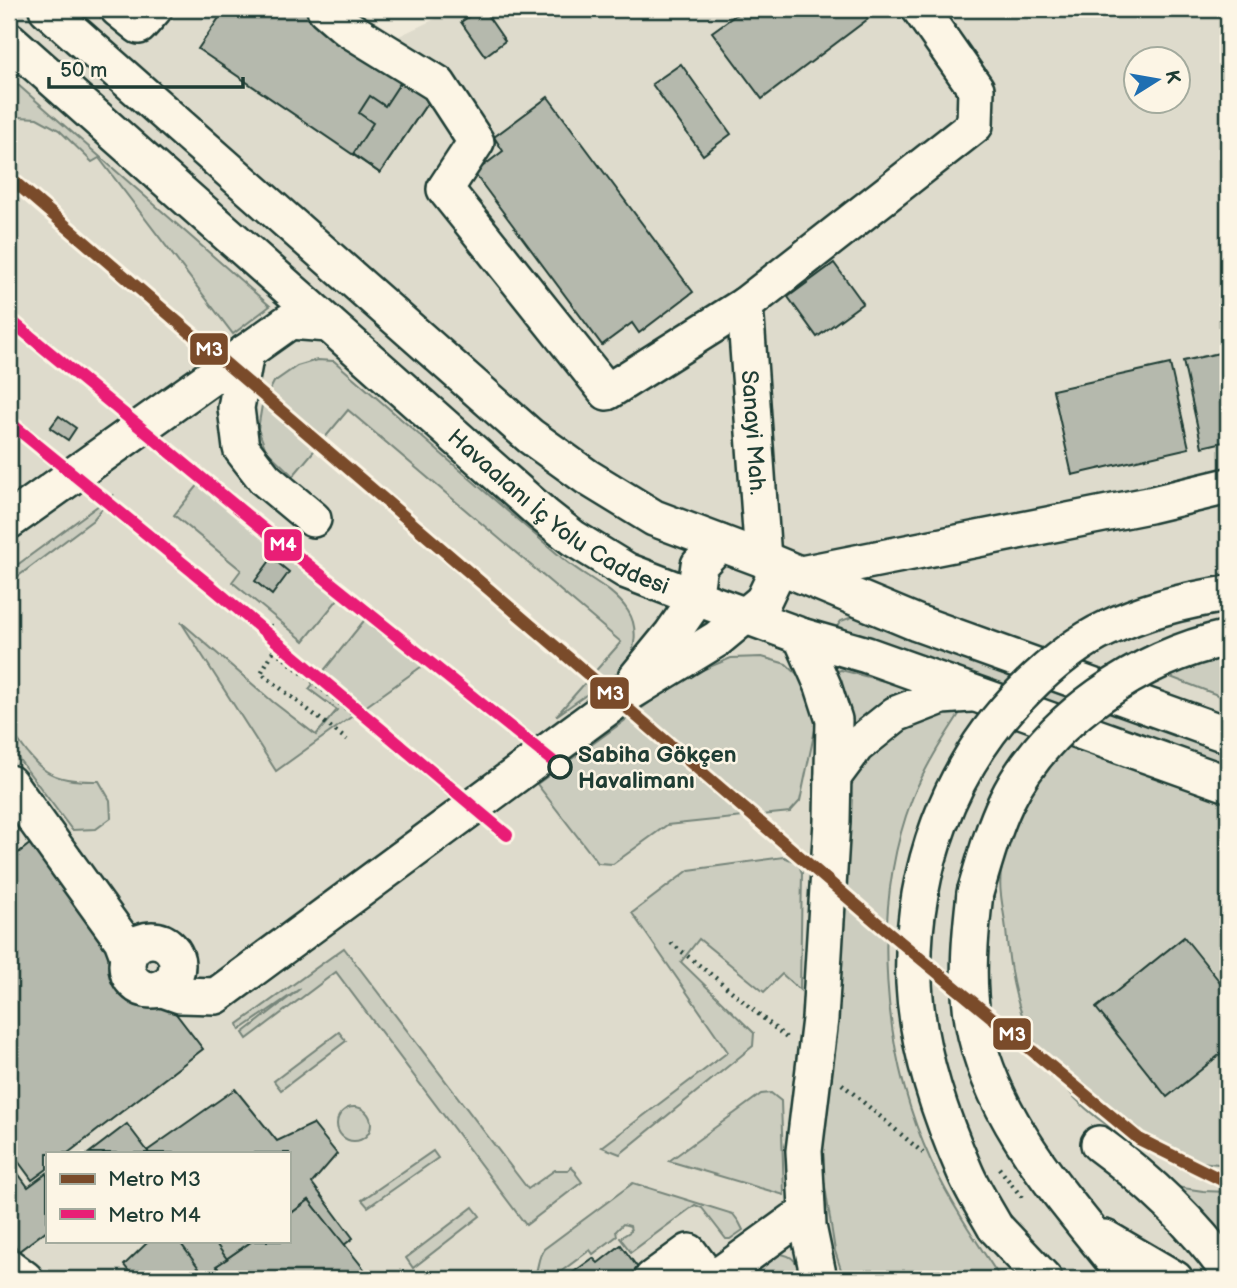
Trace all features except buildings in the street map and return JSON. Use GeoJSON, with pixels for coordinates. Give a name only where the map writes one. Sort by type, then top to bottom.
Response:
{"type":"FeatureCollection","features":[{"type":"Feature","properties":{"kind":"street","name":"Havaalanı İç Yolu Caddesi"},"geometry":{"type":"LineString","coordinates":[[47,9],[530,436],[587,477],[654,518],[778,565],[917,623],[1228,735]]}},
{"type":"Feature","properties":{"kind":"street"},"geometry":{"type":"LineString","coordinates":[[118,9],[139,26],[154,9]]}},
{"type":"Feature","properties":{"kind":"street"},"geometry":{"type":"LineString","coordinates":[[325,9],[347,27],[438,84],[476,142],[445,188],[607,392],[745,305],[975,125],[976,89],[920,9]]}},
{"type":"Feature","properties":{"kind":"street","name":"Havaalanı İç Yolu Caddesi"},"geometry":{"type":"LineString","coordinates":[[9,40],[573,538],[627,570],[744,617],[867,655],[1228,784]]}},
{"type":"Feature","properties":{"kind":"street","name":"Sanayi Mah."},"geometry":{"type":"LineString","coordinates":[[745,305],[778,565]]}},
{"type":"Feature","properties":{"kind":"street"},"geometry":{"type":"LineString","coordinates":[[9,521],[290,321],[328,324]]}},
{"type":"Feature","properties":{"kind":"street"},"geometry":{"type":"LineString","coordinates":[[246,352],[236,408],[241,448],[265,479],[313,519]]}},
{"type":"Feature","properties":{"kind":"street"},"geometry":{"type":"LineString","coordinates":[[9,783],[122,940],[128,956],[133,947],[142,941],[152,939],[163,942],[171,948],[176,957],[177,968],[168,984],[160,988],[180,995],[216,996],[619,699],[717,639],[763,601],[778,565],[1149,505],[1228,486]]}},
{"type":"Feature","properties":{"kind":"street"},"geometry":{"type":"LineString","coordinates":[[619,699],[673,634],[697,598],[699,565],[720,543]]}},
{"type":"Feature","properties":{"kind":"street"},"geometry":{"type":"LineString","coordinates":[[1028,1279],[965,1173],[927,1065],[914,985],[914,943],[919,899],[928,858],[956,783],[986,735],[1020,695],[1057,661],[1105,629],[1135,616],[1196,598],[1228,594]]}},
{"type":"Feature","properties":{"kind":"street"},"geometry":{"type":"LineString","coordinates":[[802,636],[824,686],[834,720],[830,856],[820,1019],[804,1151],[808,1226],[818,1279]]}},
{"type":"Feature","properties":{"kind":"street"},"geometry":{"type":"LineString","coordinates":[[1128,1279],[1019,1136],[994,1091],[973,1021],[969,984],[975,893],[1005,803],[1031,761],[1067,723],[1094,699],[1134,674],[1166,658],[1228,638]]}},
{"type":"Feature","properties":{"kind":"street"},"geometry":{"type":"LineString","coordinates":[[833,777],[856,746],[895,714],[942,696],[976,694]]}},
{"type":"Feature","properties":{"kind":"street"},"geometry":{"type":"LineString","coordinates":[[1099,1144],[1156,1189],[1217,1255],[1228,1271]]}},
{"type":"Feature","properties":{"kind":"street"},"geometry":{"type":"LineString","coordinates":[[652,1279],[689,1252],[711,1279],[794,1221]]}},
{"type":"Feature","properties":{"kind":"street"},"geometry":{"type":"LineString","coordinates":[[995,1227],[1044,1279]]}},
{"type":"Feature","properties":{"kind":"street"},"geometry":{"type":"LineString","coordinates":[[1087,1227],[1175,1279]]}},
{"type":"Feature","properties":{"kind":"street"},"geometry":{"type":"LineString","coordinates":[[9,1268],[25,1279]]}},
{"type":"Feature","properties":{"kind":"path"},"geometry":{"type":"LineString","coordinates":[[270,624],[274,650],[261,673],[347,740]]}},
{"type":"Feature","properties":{"kind":"path"},"geometry":{"type":"LineString","coordinates":[[274,650],[351,713],[359,700]]}},
{"type":"Feature","properties":{"kind":"path"},"geometry":{"type":"LineString","coordinates":[[671,943],[717,979]]}},
{"type":"Feature","properties":{"kind":"shaded area"},"geometry":{"type":"Polygon","coordinates":[[[9,9],[361,9],[397,37],[456,9],[1228,9],[1228,1279],[9,1279],[9,9]]]}},
{"type":"Feature","properties":{"kind":"shaded area"},"geometry":{"type":"Polygon","coordinates":[[[9,77],[270,306],[233,334],[99,158],[92,162],[59,130],[37,118],[19,117],[9,123],[9,77]]]}},
{"type":"Feature","properties":{"kind":"shaded area"},"geometry":{"type":"Polygon","coordinates":[[[317,360],[334,361],[561,557],[614,595],[628,611],[634,625],[632,653],[626,667],[556,716],[621,642],[348,410],[293,476],[266,450],[258,429],[262,405],[274,382],[297,366],[317,360]]]}},
{"type":"Feature","properties":{"kind":"shaded area"},"geometry":{"type":"Polygon","coordinates":[[[204,478],[343,593],[304,641],[232,582],[241,570],[174,515],[204,478]]]}},
{"type":"Feature","properties":{"kind":"shaded area"},"geometry":{"type":"Polygon","coordinates":[[[114,494],[93,520],[9,583],[9,571],[114,494]]]}},
{"type":"Feature","properties":{"kind":"shaded area"},"geometry":{"type":"Polygon","coordinates":[[[855,616],[1228,748],[1228,768],[836,628],[841,621],[855,616]]]}},
{"type":"Feature","properties":{"kind":"shaded area"},"geometry":{"type":"Polygon","coordinates":[[[367,617],[425,664],[276,771],[181,622],[273,702],[316,735],[337,710],[309,689],[367,617]]]}},
{"type":"Feature","properties":{"kind":"shaded area"},"geometry":{"type":"Polygon","coordinates":[[[1228,642],[1228,699],[1152,670],[1228,642]]]}},
{"type":"Feature","properties":{"kind":"shaded area"},"geometry":{"type":"Polygon","coordinates":[[[762,657],[786,664],[807,683],[824,674],[841,670],[967,702],[924,773],[912,799],[899,842],[890,887],[887,981],[892,1029],[901,1075],[914,1119],[946,1191],[1001,1279],[844,1279],[835,1251],[821,1161],[826,1083],[816,725],[800,801],[790,812],[667,825],[613,864],[598,863],[537,784],[685,677],[731,658],[762,657]]]}},
{"type":"Feature","properties":{"kind":"shaded area"},"geometry":{"type":"Polygon","coordinates":[[[9,727],[36,763],[45,770],[66,779],[99,781],[110,800],[111,818],[96,829],[72,830],[9,746],[9,727]]]}},
{"type":"Feature","properties":{"kind":"shaded area"},"geometry":{"type":"Polygon","coordinates":[[[1066,733],[1228,798],[1228,1165],[1165,1153],[1110,1127],[1086,1109],[1065,1087],[1046,1062],[1024,1021],[1011,970],[1001,875],[1019,809],[1027,792],[1066,733]]]}},
{"type":"Feature","properties":{"kind":"shaded area"},"geometry":{"type":"Polygon","coordinates":[[[784,857],[798,863],[802,873],[800,990],[782,974],[764,992],[699,939],[681,962],[754,1033],[753,1046],[620,1154],[602,1147],[728,1052],[632,913],[689,870],[784,857]]]}},
{"type":"Feature","properties":{"kind":"shaded area"},"geometry":{"type":"Polygon","coordinates":[[[344,948],[528,1189],[555,1170],[568,1170],[571,1167],[582,1182],[526,1225],[336,972],[247,1039],[243,1033],[301,988],[240,1030],[238,1024],[344,948]]]}},
{"type":"Feature","properties":{"kind":"shaded area"},"geometry":{"type":"Polygon","coordinates":[[[339,1032],[346,1041],[281,1090],[274,1081],[339,1032]]]}},
{"type":"Feature","properties":{"kind":"shaded area"},"geometry":{"type":"Polygon","coordinates":[[[771,1093],[781,1101],[784,1195],[669,1161],[761,1094],[771,1093]]]}},
{"type":"Feature","properties":{"kind":"shaded area"},"geometry":{"type":"Polygon","coordinates":[[[354,1107],[366,1112],[371,1124],[366,1136],[354,1141],[342,1136],[337,1124],[342,1112],[354,1107]]]}},
{"type":"Feature","properties":{"kind":"shaded area"},"geometry":{"type":"Polygon","coordinates":[[[433,1151],[438,1158],[368,1207],[362,1200],[433,1151]]]}},
{"type":"Feature","properties":{"kind":"shaded area"},"geometry":{"type":"Polygon","coordinates":[[[633,1183],[733,1214],[743,1230],[726,1239],[702,1208],[695,1205],[631,1252],[620,1238],[631,1231],[630,1226],[623,1224],[616,1231],[617,1236],[593,1254],[590,1250],[551,1279],[530,1279],[536,1273],[544,1249],[633,1183]]]}},
{"type":"Feature","properties":{"kind":"shaded area"},"geometry":{"type":"Polygon","coordinates":[[[1176,1187],[1228,1192],[1228,1257],[1176,1187]]]}},
{"type":"Feature","properties":{"kind":"shaded area"},"geometry":{"type":"Polygon","coordinates":[[[473,1207],[480,1216],[413,1268],[406,1258],[473,1207]]]}},
{"type":"Feature","properties":{"kind":"shaded area"},"geometry":{"type":"Polygon","coordinates":[[[778,1254],[792,1258],[802,1279],[752,1279],[753,1271],[778,1254]]]}},
{"type":"Feature","properties":{"kind":"metro line","name":"M3"},"geometry":{"type":"LineString","coordinates":[[9,177],[875,921],[1139,1139],[1228,1183]]}},
{"type":"Feature","properties":{"kind":"metro line","name":"M4"},"geometry":{"type":"LineString","coordinates":[[9,319],[261,527],[560,767]]}},
{"type":"Feature","properties":{"kind":"metro line","name":"M4"},"geometry":{"type":"LineString","coordinates":[[9,422],[213,588],[507,835]]}},
{"type":"Feature","properties":{"kind":"place","name":"Sabiha Gökçen Havalimanı"},"geometry":{"type":"Point","coordinates":[560,767]}}]}
